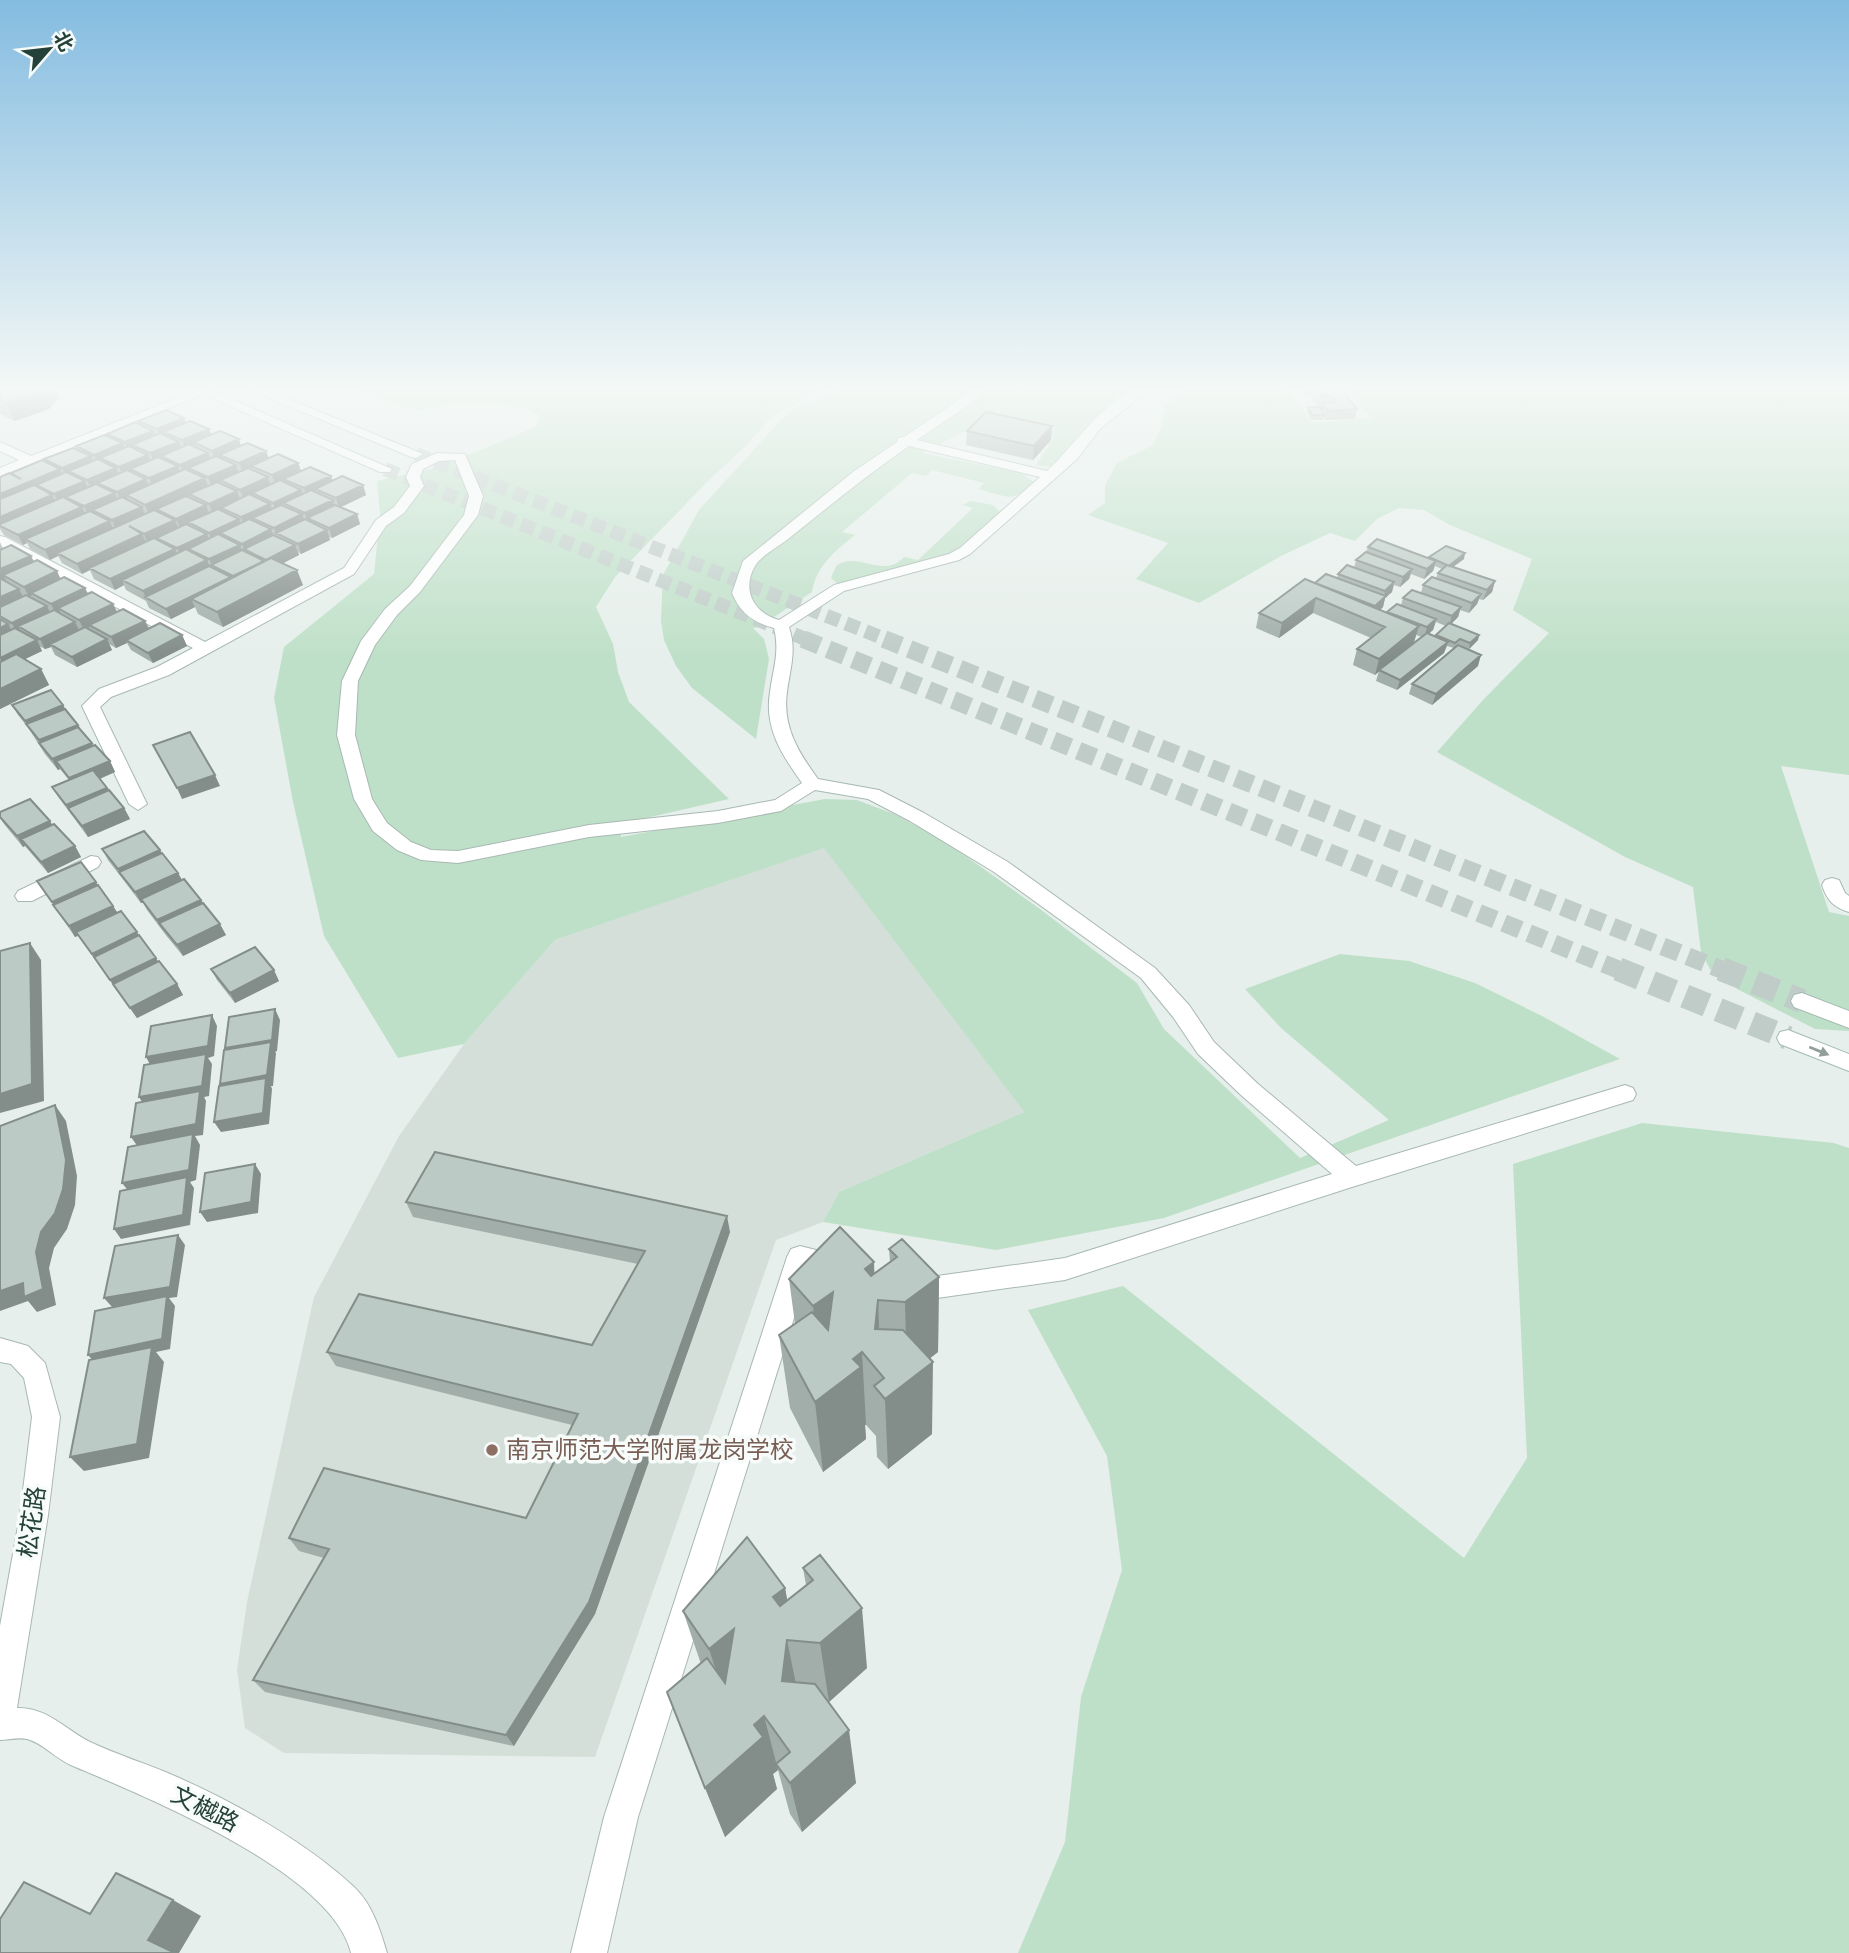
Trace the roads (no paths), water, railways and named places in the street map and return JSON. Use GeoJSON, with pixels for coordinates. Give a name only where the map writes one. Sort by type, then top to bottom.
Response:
{"type":"FeatureCollection","features":[{"type":"Feature","properties":{"kind":"street"},"geometry":{"type":"LineString","coordinates":[[138,804],[91,706],[104,693],[163,671],[349,571],[381,523],[399,510],[413,494],[417,486],[413,476]]}},
{"type":"Feature","properties":{"kind":"street"},"geometry":{"type":"LineString","coordinates":[[468,476],[476,496],[471,516],[415,589],[391,612],[367,644],[350,681],[346,735],[363,799],[380,827],[404,846],[428,856],[458,857],[589,831],[718,817],[781,805],[812,784],[873,794],[1001,867],[1148,973],[1181,1011],[1206,1048],[1250,1090],[1352,1177]]}},
{"type":"Feature","properties":{"kind":"street"},"geometry":{"type":"LineString","coordinates":[[859,476],[748,564],[740,593],[744,603],[762,620],[781,625],[839,588],[954,557],[983,537],[1047,476]]}},
{"type":"Feature","properties":{"kind":"street"},"geometry":{"type":"LineString","coordinates":[[0,540],[205,648]]}},
{"type":"Feature","properties":{"kind":"street"},"geometry":{"type":"LineString","coordinates":[[781,625],[788,645],[777,706],[783,741],[812,784]]}},
{"type":"Feature","properties":{"kind":"street"},"geometry":{"type":"LineString","coordinates":[[25,896],[91,862]]}},
{"type":"Feature","properties":{"kind":"street"},"geometry":{"type":"LineString","coordinates":[[1832,884],[1836,897],[1849,905]]}},
{"type":"Feature","properties":{"kind":"street"},"geometry":{"type":"LineString","coordinates":[[1802,1000],[1849,1020]]}},
{"type":"Feature","properties":{"kind":"street"},"geometry":{"type":"LineString","coordinates":[[1788,1038],[1849,1063]]}},
{"type":"Feature","properties":{"kind":"street"},"geometry":{"type":"LineString","coordinates":[[891,1279],[930,1288],[1065,1269],[1352,1177],[1625,1094]]}},
{"type":"Feature","properties":{"kind":"street"},"geometry":{"type":"LineString","coordinates":[[589,1953],[621,1817],[800,1257],[852,1270]]}},
{"type":"Feature","properties":{"kind":"street","name":"松花路"},"geometry":{"type":"LineString","coordinates":[[0,1350],[19,1354],[36,1372],[46,1417],[34,1515],[0,1716]]}},
{"type":"Feature","properties":{"kind":"street","name":"文樾路"},"geometry":{"type":"LineString","coordinates":[[0,1724],[31,1723],[77,1752],[167,1789],[265,1840],[344,1900],[363,1928],[369,1953]]}},
{"type":"Feature","properties":{"kind":"tunnel"},"geometry":{"type":"LineString","coordinates":[[403,476],[808,640]]}},
{"type":"Feature","properties":{"kind":"tunnel"},"geometry":{"type":"LineString","coordinates":[[472,476],[888,640]]}},
{"type":"Feature","properties":{"kind":"tunnel"},"geometry":{"type":"LineString","coordinates":[[803,639],[1622,971]]}},
{"type":"Feature","properties":{"kind":"tunnel"},"geometry":{"type":"LineString","coordinates":[[884,639],[1725,971]]}},
{"type":"Feature","properties":{"kind":"tunnel"},"geometry":{"type":"LineString","coordinates":[[1618,969],[1788,1038]]}},
{"type":"Feature","properties":{"kind":"tunnel"},"geometry":{"type":"LineString","coordinates":[[1721,969],[1802,1001]]}},
{"type":"Feature","properties":{"kind":"place","name":"南京师范大学附属龙岗学校"},"geometry":{"type":"Point","coordinates":[492,1450]}}]}
